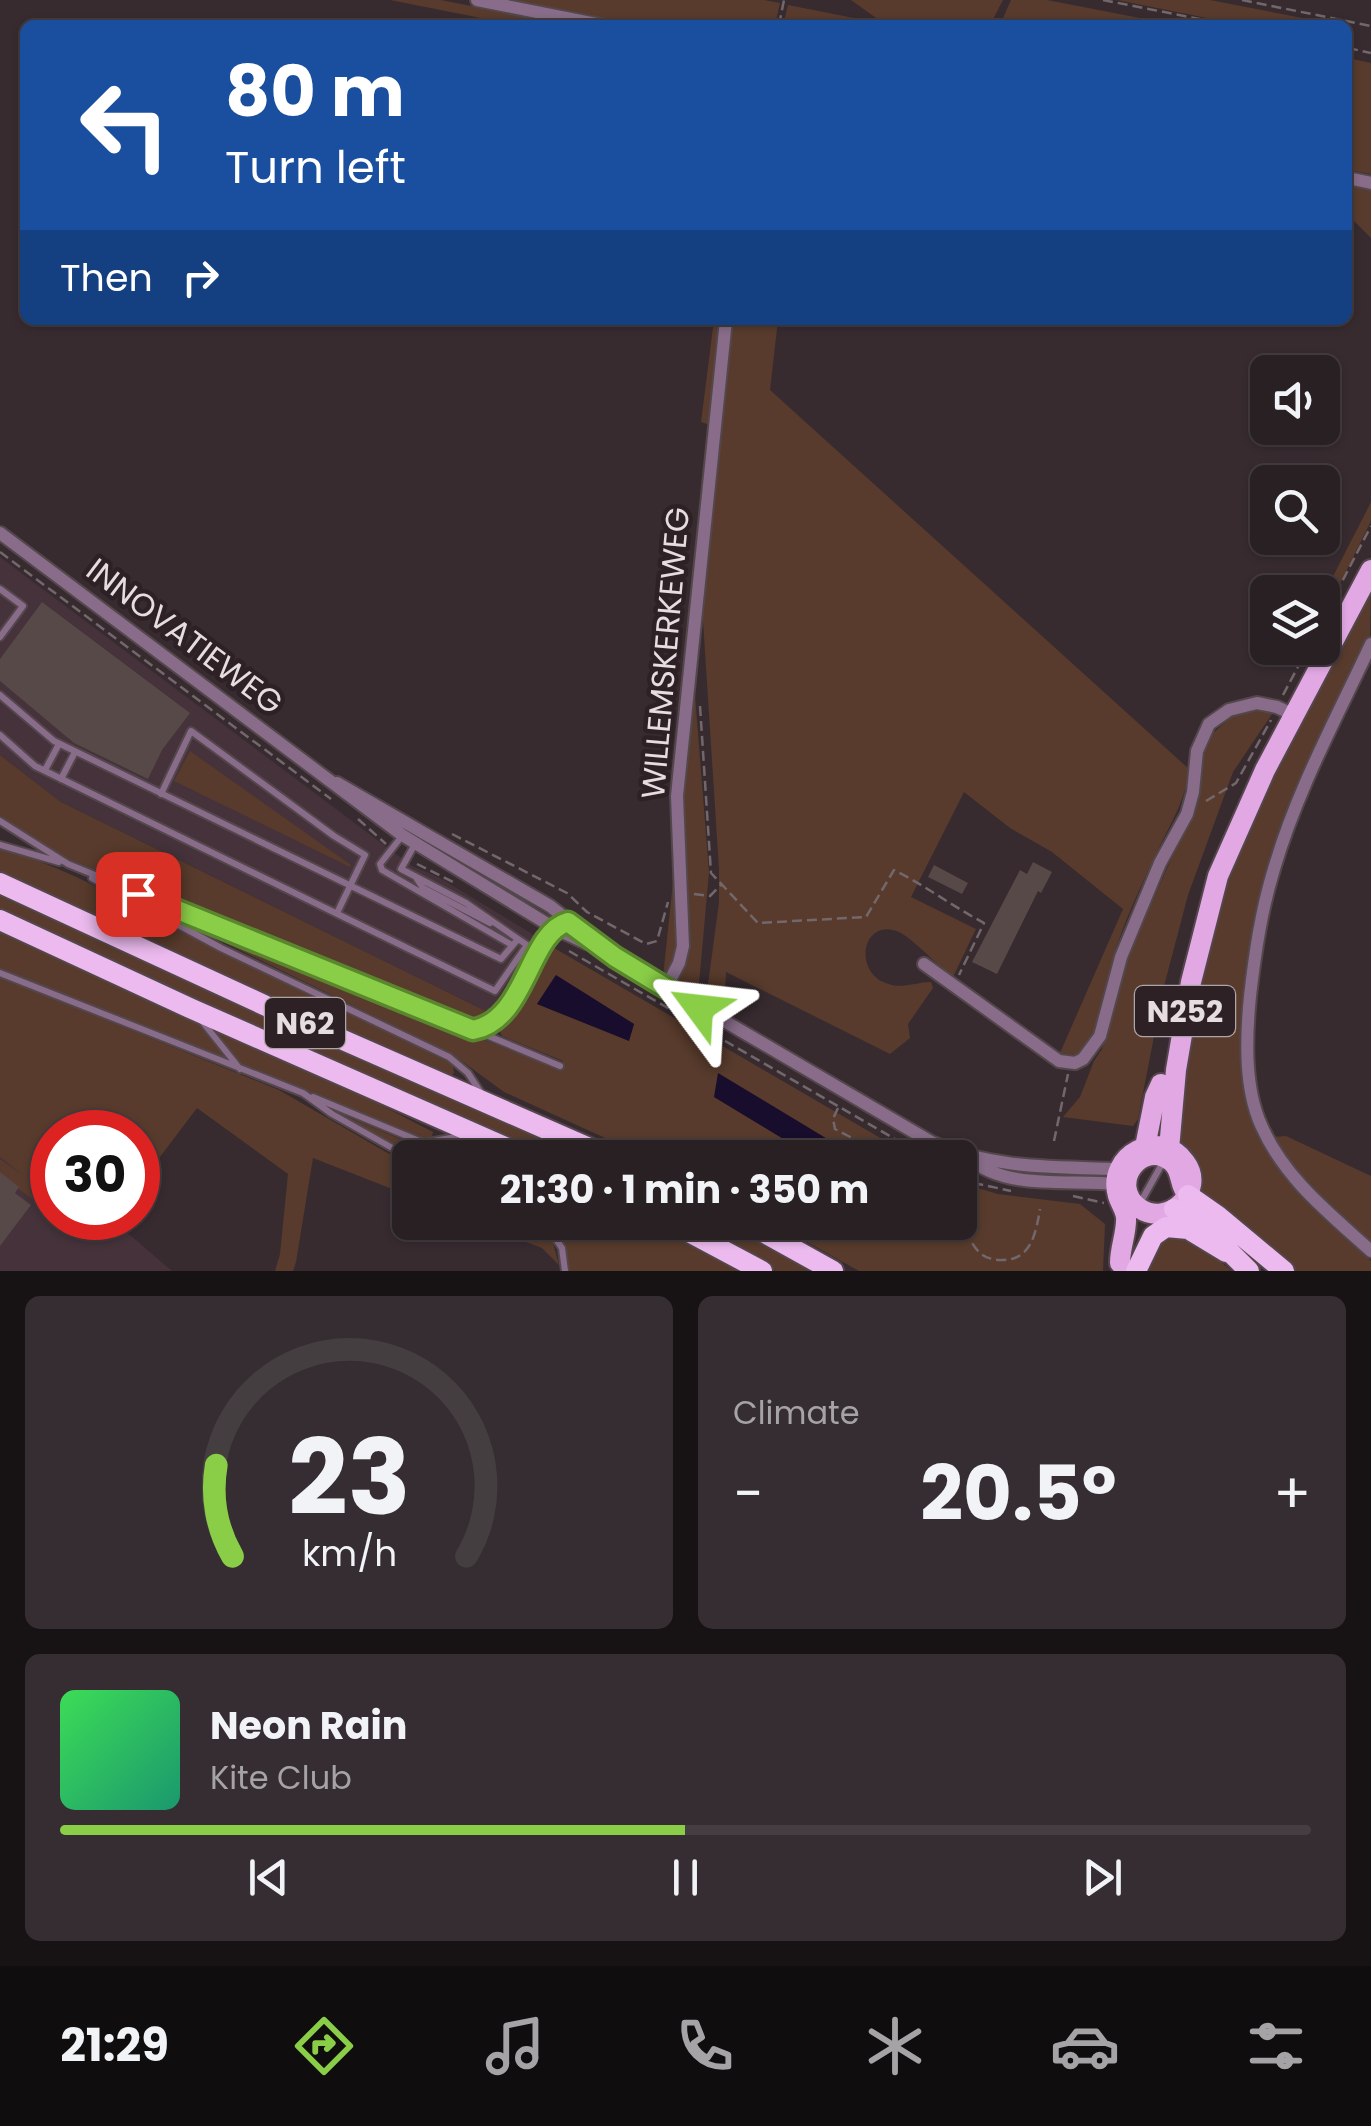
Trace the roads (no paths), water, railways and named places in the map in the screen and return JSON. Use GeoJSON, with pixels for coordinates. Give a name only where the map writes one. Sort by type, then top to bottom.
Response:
{"type":"FeatureCollection","features":[{"type":"Feature","properties":{"kind":"highway","name":"N62"},"geometry":{"type":"LineString","coordinates":[[0,883],[260,1004],[572,1140]]}},
{"type":"Feature","properties":{"kind":"highway","name":"N62"},"geometry":{"type":"LineString","coordinates":[[0,920],[490,1140]]}},
{"type":"Feature","properties":{"kind":"highway"},"geometry":{"type":"LineString","coordinates":[[1145,1195],[1218,1216],[1284,1271]]}},
{"type":"Feature","properties":{"kind":"highway"},"geometry":{"type":"LineString","coordinates":[[1145,1195],[1219,1242],[1226,1252]]}},
{"type":"Feature","properties":{"kind":"highway"},"geometry":{"type":"LineString","coordinates":[[1126,1269],[1153,1236],[1166,1227],[1188,1229],[1249,1271]]}},
{"type":"Feature","properties":{"kind":"highway"},"geometry":{"type":"LineString","coordinates":[[704,1240],[762,1271]]}},
{"type":"Feature","properties":{"kind":"highway"},"geometry":{"type":"LineString","coordinates":[[777,1240],[832,1271]]}},
{"type":"Feature","properties":{"kind":"main road","name":"N252"},"geometry":{"type":"LineString","coordinates":[[1157,1151],[1176,1070],[1190,982],[1218,876],[1285,711],[1371,570]]}},
{"type":"Feature","properties":{"kind":"main road","name":"N252"},"geometry":{"type":"LineString","coordinates":[[1157,1151],[1155,1097],[1161,1084],[1187,947],[1202,898],[1218,876]]}},
{"type":"Feature","properties":{"kind":"main road","name":"N252"},"geometry":{"type":"LineString","coordinates":[[1126,1269],[1145,1195],[1130,1168],[1157,1151]]}},
{"type":"Feature","properties":{"kind":"main road"},"geometry":{"type":"LineString","coordinates":[[1145,1195],[1182,1188],[1178,1169],[1157,1151]]}},
{"type":"Feature","properties":{"kind":"street"},"geometry":{"type":"LineString","coordinates":[[477,0],[576,20]]}},
{"type":"Feature","properties":{"kind":"street","name":"WILLEMSKERKEWEG"},"geometry":{"type":"LineString","coordinates":[[666,988],[683,946],[676,796],[725,325]]}},
{"type":"Feature","properties":{"kind":"street","name":"INNOVATIEWEG"},"geometry":{"type":"LineString","coordinates":[[0,532],[337,784],[554,928],[615,957]]}},
{"type":"Feature","properties":{"kind":"street"},"geometry":{"type":"LineString","coordinates":[[1371,644],[1298,801],[1274,868],[1257,937],[1247,1026],[1251,1088],[1260,1123],[1282,1162],[1311,1197],[1371,1250]]}},
{"type":"Feature","properties":{"kind":"street"},"geometry":{"type":"LineString","coordinates":[[924,964],[1059,1061],[1074,1064],[1090,1053],[1100,1036],[1120,958],[1160,863],[1187,814],[1196,750],[1208,724],[1241,704],[1257,702],[1285,711]]}},
{"type":"Feature","properties":{"kind":"street","name":"INNOVATIEWEG"},"geometry":{"type":"LineString","coordinates":[[413,835],[550,906],[615,957],[927,1140]]}},
{"type":"Feature","properties":{"kind":"street","name":"INNOVATIEWEG"},"geometry":{"type":"LineString","coordinates":[[977,1159],[1030,1167],[1145,1195]]}},
{"type":"Feature","properties":{"kind":"street","name":"INNOVATIEWEG"},"geometry":{"type":"LineString","coordinates":[[977,1165],[1000,1176],[1070,1182],[1145,1195]]}},
{"type":"Feature","properties":{"kind":"lane"},"geometry":{"type":"LineString","coordinates":[[0,589],[24,606],[0,637]]}},
{"type":"Feature","properties":{"kind":"lane"},"geometry":{"type":"LineString","coordinates":[[0,695],[60,744],[501,960],[516,942]]}},
{"type":"Feature","properties":{"kind":"lane"},"geometry":{"type":"LineString","coordinates":[[161,794],[192,731],[364,854],[337,914]]}},
{"type":"Feature","properties":{"kind":"lane"},"geometry":{"type":"LineString","coordinates":[[0,735],[45,770],[495,991],[527,945],[490,932],[382,870],[380,864],[413,835]]}},
{"type":"Feature","properties":{"kind":"lane"},"geometry":{"type":"LineString","coordinates":[[45,770],[60,744]]}},
{"type":"Feature","properties":{"kind":"lane"},"geometry":{"type":"LineString","coordinates":[[61,778],[76,752]]}},
{"type":"Feature","properties":{"kind":"lane"},"geometry":{"type":"LineString","coordinates":[[0,821],[68,864],[221,948],[449,1058],[468,1072],[487,1102]]}},
{"type":"Feature","properties":{"kind":"lane"},"geometry":{"type":"LineString","coordinates":[[413,835],[401,869],[466,903],[516,942]]}},
{"type":"Feature","properties":{"kind":"lane"},"geometry":{"type":"LineString","coordinates":[[0,844],[68,864],[560,1066]]}},
{"type":"Feature","properties":{"kind":"lane"},"geometry":{"type":"LineString","coordinates":[[416,878],[423,888],[482,922],[490,932]]}},
{"type":"Feature","properties":{"kind":"lane"},"geometry":{"type":"LineString","coordinates":[[412,888],[423,888]]}},
{"type":"Feature","properties":{"kind":"lane"},"geometry":{"type":"LineString","coordinates":[[482,922],[496,924]]}},
{"type":"Feature","properties":{"kind":"lane"},"geometry":{"type":"LineString","coordinates":[[473,1030],[486,1027],[506,1009],[554,928],[568,922]]}},
{"type":"Feature","properties":{"kind":"lane"},"geometry":{"type":"LineString","coordinates":[[0,973],[424,1143],[474,1133]]}},
{"type":"Feature","properties":{"kind":"lane"},"geometry":{"type":"LineString","coordinates":[[192,1009],[240,1070]]}},
{"type":"Feature","properties":{"kind":"lane"},"geometry":{"type":"LineString","coordinates":[[303,1093],[392,1148]]}},
{"type":"Feature","properties":{"kind":"lane"},"geometry":{"type":"LineString","coordinates":[[556,1240],[562,1248],[564,1271]]}}]}
